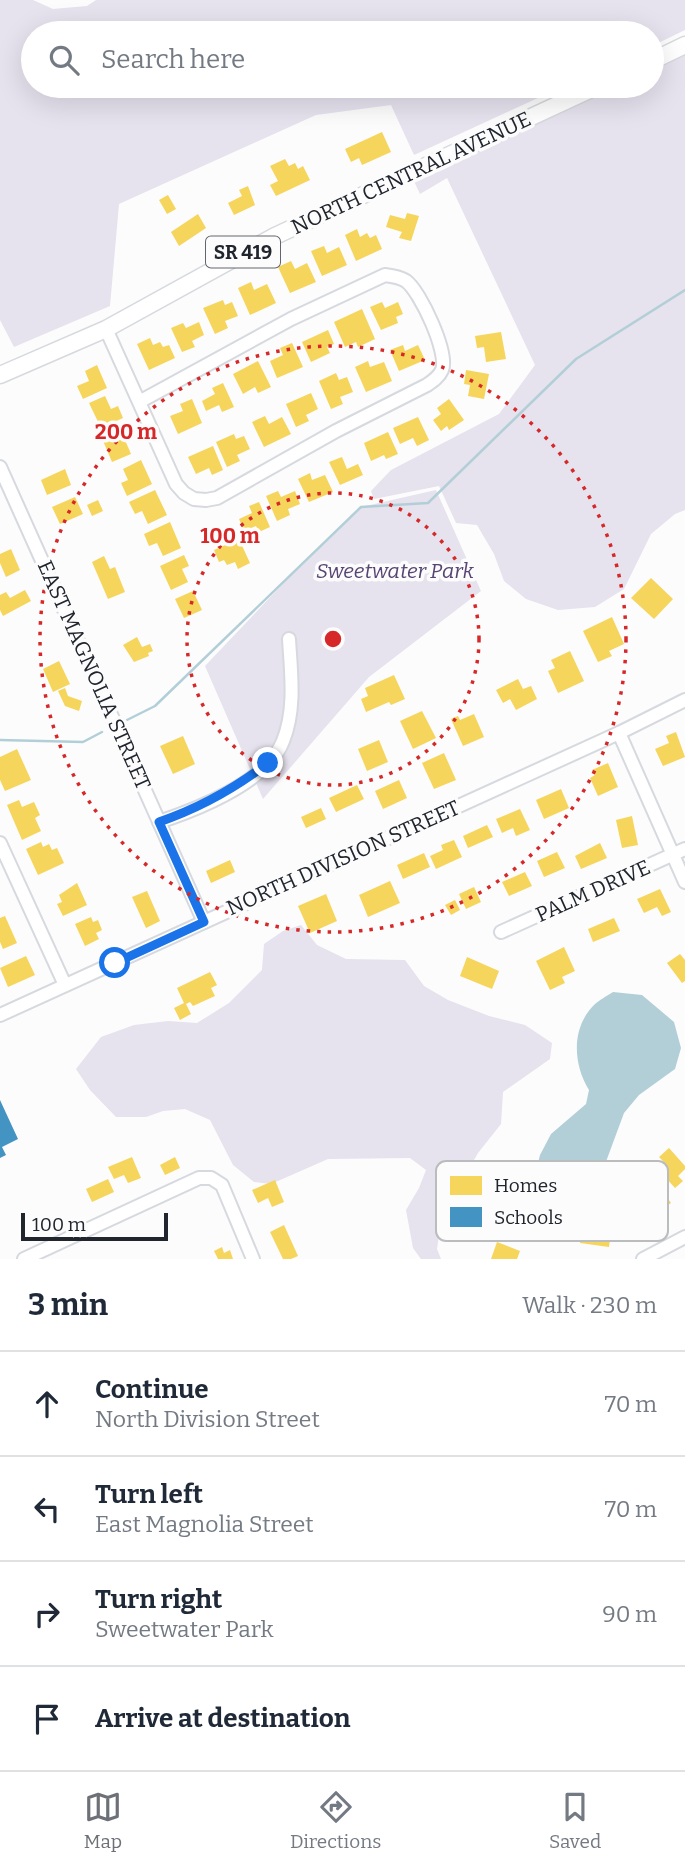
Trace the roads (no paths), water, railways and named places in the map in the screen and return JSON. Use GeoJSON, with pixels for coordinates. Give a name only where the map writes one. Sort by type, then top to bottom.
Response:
{"type":"FeatureCollection","features":[{"type":"Feature","properties":{"kind":"main road"},"geometry":{"type":"LineString","coordinates":[[664,55],[685,45]]}},
{"type":"Feature","properties":{"kind":"main road","name":"NORTH CENTRAL AVENUE"},"geometry":{"type":"LineString","coordinates":[[0,376],[106,328],[275,236],[572,98]]}},
{"type":"Feature","properties":{"kind":"street"},"geometry":{"type":"LineString","coordinates":[[106,328],[176,484],[194,499],[206,500],[231,492],[336,431],[427,385],[437,378],[443,369],[444,357],[416,292],[398,277],[385,275],[291,318],[139,401]]}},
{"type":"Feature","properties":{"kind":"street","name":"EAST MAGNOLIA STREET"},"geometry":{"type":"LineString","coordinates":[[0,467],[204,922]]}},
{"type":"Feature","properties":{"kind":"street"},"geometry":{"type":"LineString","coordinates":[[159,822],[188,812],[240,785],[268,763],[283,742],[293,697],[289,639]]}},
{"type":"Feature","properties":{"kind":"street","name":"NORTH DIVISION STREET"},"geometry":{"type":"LineString","coordinates":[[0,1015],[619,733],[685,700]]}},
{"type":"Feature","properties":{"kind":"street"},"geometry":{"type":"LineString","coordinates":[[619,733],[679,852],[685,882]]}},
{"type":"Feature","properties":{"kind":"street"},"geometry":{"type":"LineString","coordinates":[[0,843],[65,985]]}},
{"type":"Feature","properties":{"kind":"street","name":"PALM DRIVE"},"geometry":{"type":"LineString","coordinates":[[501,932],[679,852]]}},
{"type":"Feature","properties":{"kind":"street"},"geometry":{"type":"LineString","coordinates":[[24,1259],[200,1178],[211,1178],[222,1185],[253,1259]]}},
{"type":"Feature","properties":{"kind":"street"},"geometry":{"type":"LineString","coordinates":[[643,1259],[685,1237]]}},
{"type":"Feature","properties":{"kind":"water"},"geometry":{"type":"Polygon","coordinates":[[[613,992],[642,995],[674,1022],[681,1048],[675,1069],[639,1095],[624,1113],[606,1161],[538,1161],[551,1134],[586,1104],[589,1090],[577,1058],[578,1035],[581,1024],[596,1003],[613,992]]]}},
{"type":"Feature","properties":{"kind":"waterway"},"geometry":{"type":"LineString","coordinates":[[121,723],[155,706],[361,507],[428,503],[576,359],[685,290]]}},
{"type":"Feature","properties":{"kind":"waterway"},"geometry":{"type":"LineString","coordinates":[[0,740],[83,742],[102,732]]}},
{"type":"Feature","properties":{"kind":"park label","name":"Sweetwater Park"},"geometry":{"type":"Point","coordinates":[395,571]}}]}
